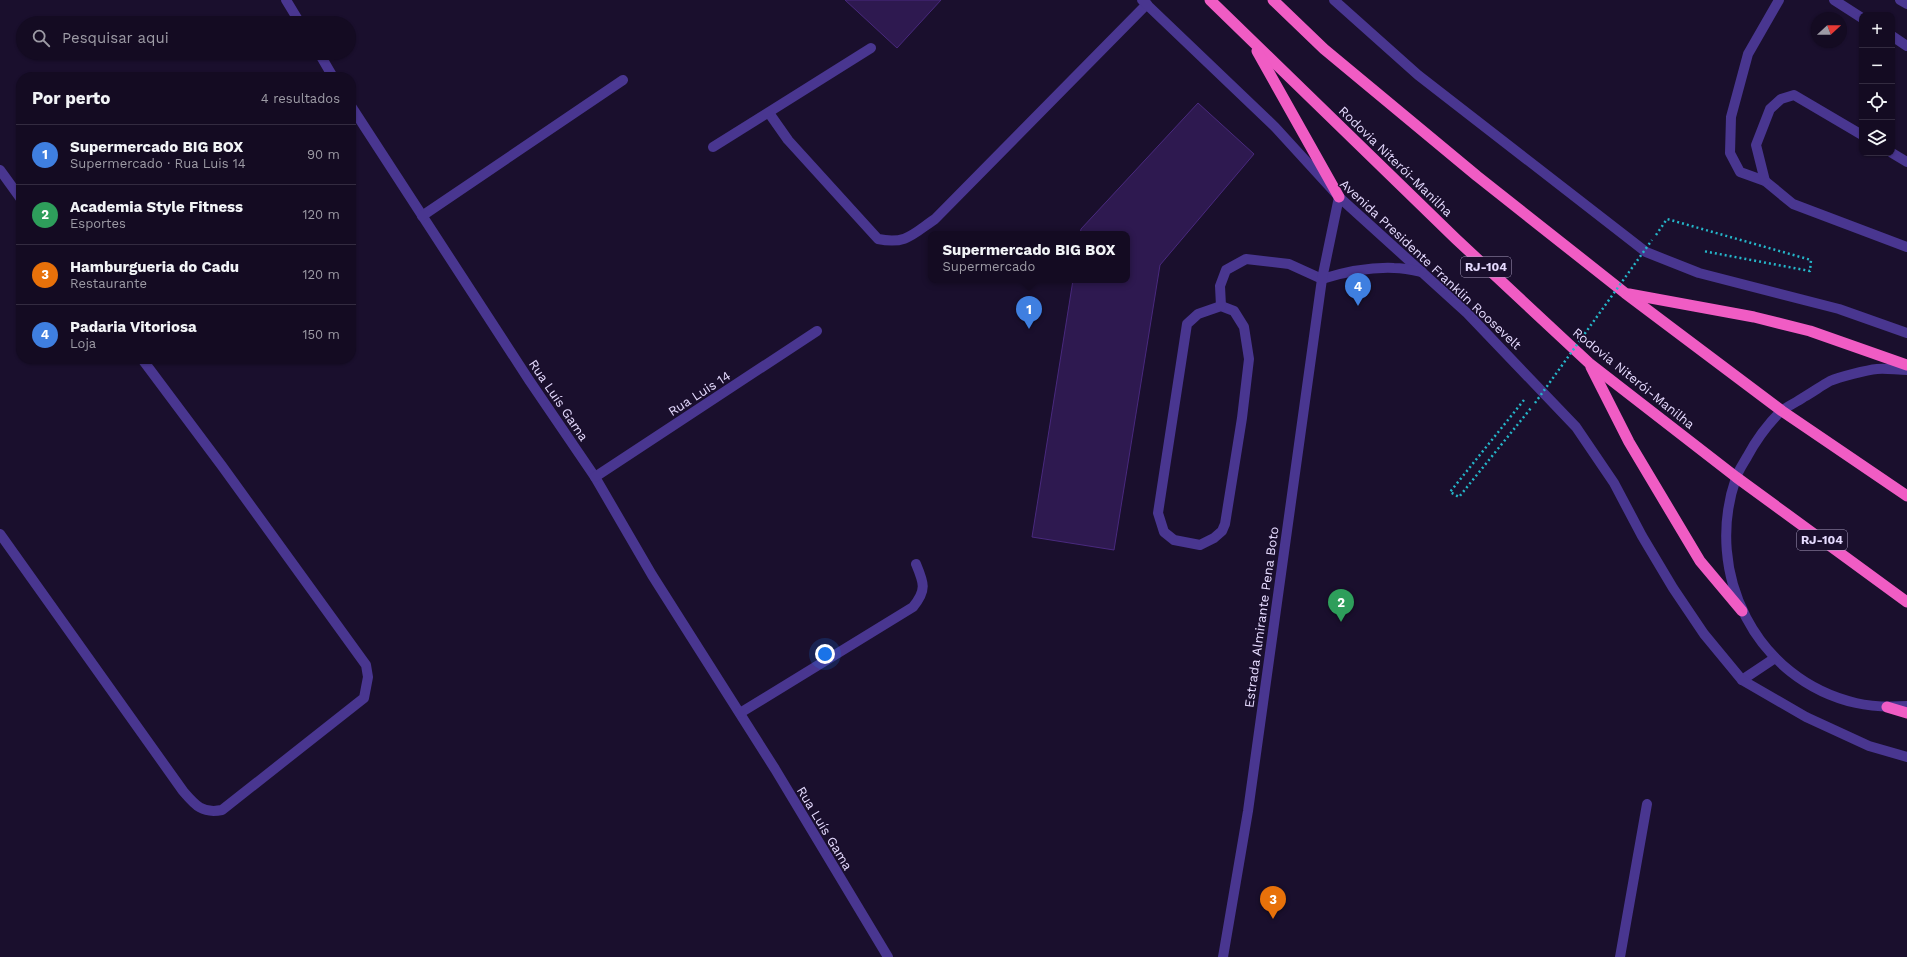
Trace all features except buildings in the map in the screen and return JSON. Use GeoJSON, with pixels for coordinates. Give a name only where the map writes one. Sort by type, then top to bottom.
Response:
{"type":"FeatureCollection","features":[{"type":"Feature","properties":{"kind":"highway","name":"Rodovia Niterói-Manilha"},"geometry":{"type":"LineString","coordinates":[[1210,0],[1456,239],[1589,363],[1736,477],[1907,602]]}},
{"type":"Feature","properties":{"kind":"highway"},"geometry":{"type":"LineString","coordinates":[[1273,0],[1324,49],[1348,69],[1477,176],[1626,293],[1782,411],[1907,496]]}},
{"type":"Feature","properties":{"kind":"highway"},"geometry":{"type":"LineString","coordinates":[[1250,40],[1339,197]]}},
{"type":"Feature","properties":{"kind":"highway"},"geometry":{"type":"LineString","coordinates":[[1626,293],[1754,317],[1810,331],[1907,365]]}},
{"type":"Feature","properties":{"kind":"highway"},"geometry":{"type":"LineString","coordinates":[[1589,363],[1629,442],[1700,562],[1742,611]]}},
{"type":"Feature","properties":{"kind":"highway"},"geometry":{"type":"LineString","coordinates":[[1887,707],[1907,713]]}},
{"type":"Feature","properties":{"kind":"street"},"geometry":{"type":"LineString","coordinates":[[286,0],[296,16]]}},
{"type":"Feature","properties":{"kind":"street"},"geometry":{"type":"LineString","coordinates":[[1334,0],[1418,75],[1649,249],[1699,273],[1839,309],[1907,333]]}},
{"type":"Feature","properties":{"kind":"street"},"geometry":{"type":"LineString","coordinates":[[1779,0],[1748,54],[1731,117],[1730,153],[1740,172],[1765,181],[1793,204],[1907,247]]}},
{"type":"Feature","properties":{"kind":"street"},"geometry":{"type":"LineString","coordinates":[[1834,0],[1859,16]]}},
{"type":"Feature","properties":{"kind":"street"},"geometry":{"type":"LineString","coordinates":[[1900,0],[1907,4]]}},
{"type":"Feature","properties":{"kind":"street"},"geometry":{"type":"LineString","coordinates":[[769,113],[788,140],[878,239],[892,242],[906,240],[935,219],[1144,2]]}},
{"type":"Feature","properties":{"kind":"street","name":"Avenida Presidente Franklin Roosevelt"},"geometry":{"type":"LineString","coordinates":[[1144,2],[1274,127],[1339,197],[1472,318],[1576,427],[1614,483],[1642,536],[1673,588],[1704,634],[1742,680],[1806,717],[1869,746],[1907,757]]}},
{"type":"Feature","properties":{"kind":"street"},"geometry":{"type":"LineString","coordinates":[[1895,38],[1907,46]]}},
{"type":"Feature","properties":{"kind":"street"},"geometry":{"type":"LineString","coordinates":[[713,147],[871,48]]}},
{"type":"Feature","properties":{"kind":"street"},"geometry":{"type":"LineString","coordinates":[[323,60],[330,72]]}},
{"type":"Feature","properties":{"kind":"street"},"geometry":{"type":"LineString","coordinates":[[422,216],[623,80]]}},
{"type":"Feature","properties":{"kind":"street"},"geometry":{"type":"LineString","coordinates":[[1765,181],[1756,145],[1770,109],[1781,99],[1794,95],[1859,133]]}},
{"type":"Feature","properties":{"kind":"street","name":"Rua Luís Gama"},"geometry":{"type":"LineString","coordinates":[[356,114],[529,380],[595,476],[652,575],[740,713],[888,957]]}},
{"type":"Feature","properties":{"kind":"street"},"geometry":{"type":"LineString","coordinates":[[1895,155],[1907,162]]}},
{"type":"Feature","properties":{"kind":"street"},"geometry":{"type":"LineString","coordinates":[[0,170],[16,192]]}},
{"type":"Feature","properties":{"kind":"street","name":"Estrada Almirante Pena Boto"},"geometry":{"type":"LineString","coordinates":[[1223,957],[1248,811],[1322,279],[1339,197]]}},
{"type":"Feature","properties":{"kind":"street"},"geometry":{"type":"LineString","coordinates":[[1221,306],[1220,286],[1226,270],[1246,259],[1289,264],[1322,279],[1342,273],[1368,269],[1394,268],[1422,272]]}},
{"type":"Feature","properties":{"kind":"street"},"geometry":{"type":"LineString","coordinates":[[1221,306],[1234,311],[1244,326],[1249,359],[1242,418],[1225,524],[1222,531],[1214,538],[1200,545],[1174,540],[1164,532],[1158,513],[1187,324],[1198,314],[1221,306]]}},
{"type":"Feature","properties":{"kind":"street","name":"Rua Luis 14"},"geometry":{"type":"LineString","coordinates":[[595,476],[817,331]]}},
{"type":"Feature","properties":{"kind":"street"},"geometry":{"type":"LineString","coordinates":[[0,534],[183,791],[202,809],[211,812],[222,810],[364,698],[368,677],[366,665],[146,364]]}},
{"type":"Feature","properties":{"kind":"street"},"geometry":{"type":"LineString","coordinates":[[1907,370],[1877,369],[1831,380],[1782,411],[1758,437],[1736,477],[1727,510],[1725,544],[1730,578],[1742,611],[1763,644],[1776,658],[1800,678],[1827,693],[1856,703],[1887,707],[1907,706]]}},
{"type":"Feature","properties":{"kind":"street"},"geometry":{"type":"LineString","coordinates":[[740,713],[913,607],[923,590],[923,580],[916,564]]}},
{"type":"Feature","properties":{"kind":"street"},"geometry":{"type":"LineString","coordinates":[[1742,680],[1776,658]]}},
{"type":"Feature","properties":{"kind":"street"},"geometry":{"type":"LineString","coordinates":[[1620,957],[1646,804]]}},
{"type":"Feature","properties":{"kind":"path"},"geometry":{"type":"LineString","coordinates":[[1536,384],[1450,492],[1459,497],[1535,403],[1667,219],[1811,260],[1810,271],[1696,250]]}},
{"type":"Feature","properties":{"kind":"place","name":"Padaria Vitoriosa"},"geometry":{"type":"Point","coordinates":[1358,306]}},
{"type":"Feature","properties":{"kind":"place","name":"Supermercado BIG BOX"},"geometry":{"type":"Point","coordinates":[1029,329]}},
{"type":"Feature","properties":{"kind":"place","name":"Academia Style Fitness"},"geometry":{"type":"Point","coordinates":[1341,622]}},
{"type":"Feature","properties":{"kind":"place","name":"Hamburgueria do Cadu"},"geometry":{"type":"Point","coordinates":[1273,919]}}]}
